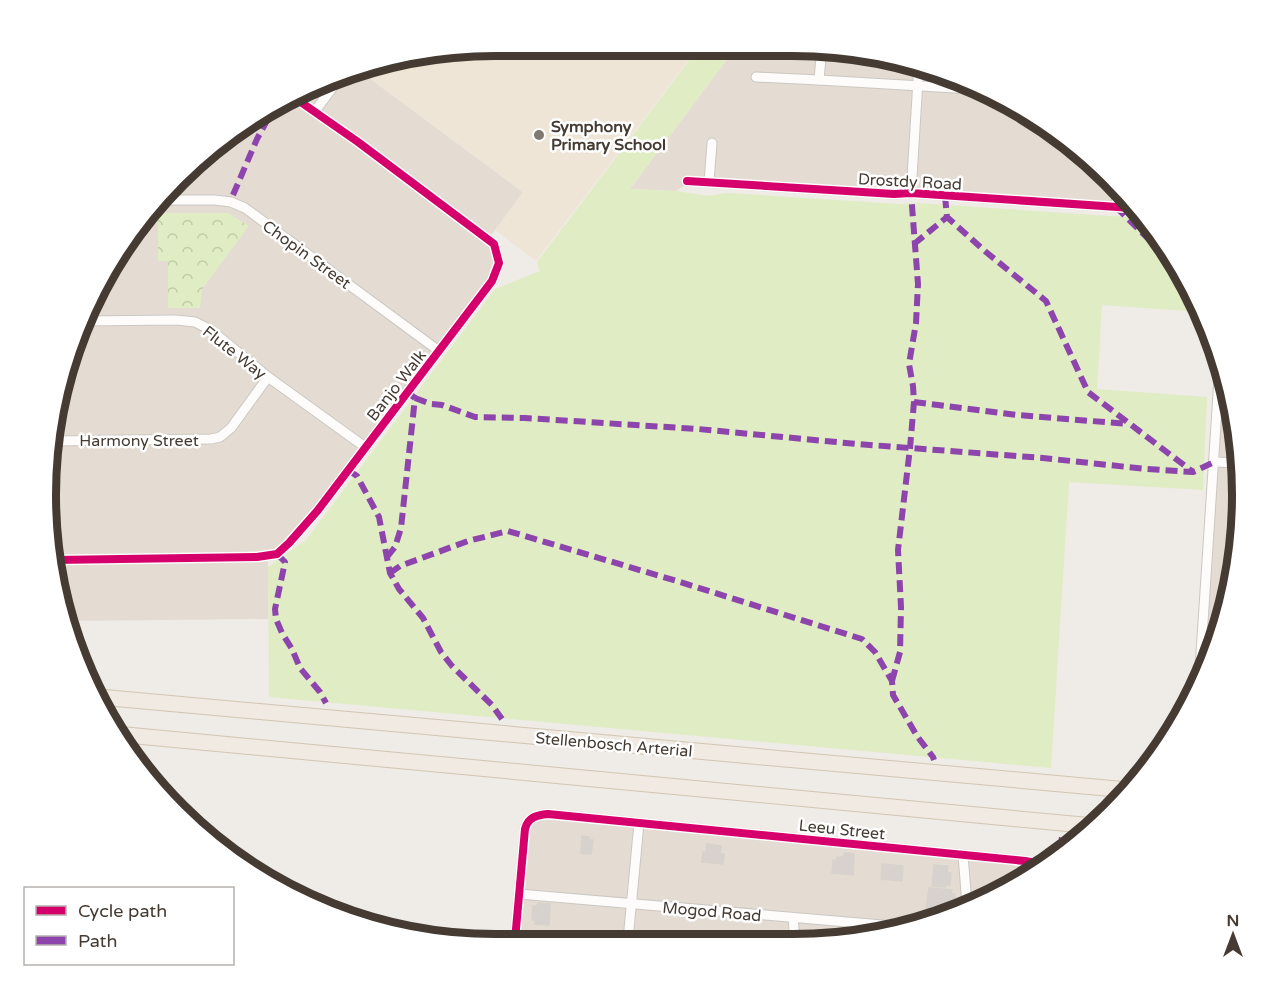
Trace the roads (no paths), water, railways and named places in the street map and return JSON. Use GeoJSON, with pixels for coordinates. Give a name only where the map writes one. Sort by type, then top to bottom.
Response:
{"type":"FeatureCollection","features":[{"type":"Feature","properties":{"kind":"main road","name":"Stellenbosch Arterial"},"geometry":{"type":"LineString","coordinates":[[105,698],[1118,789]]}},
{"type":"Feature","properties":{"kind":"main road"},"geometry":{"type":"LineString","coordinates":[[127,735],[1082,825]]}},
{"type":"Feature","properties":{"kind":"street"},"geometry":{"type":"LineString","coordinates":[[819,80],[821,56]]}},
{"type":"Feature","properties":{"kind":"street"},"geometry":{"type":"LineString","coordinates":[[911,193],[919,74]]}},
{"type":"Feature","properties":{"kind":"street"},"geometry":{"type":"LineString","coordinates":[[756,77],[958,88]]}},
{"type":"Feature","properties":{"kind":"street"},"geometry":{"type":"LineString","coordinates":[[315,111],[333,87]]}},
{"type":"Feature","properties":{"kind":"street","name":"Banjo Walk"},"geometry":{"type":"LineString","coordinates":[[60,560],[257,557],[277,554],[318,510],[492,281],[499,263],[494,244],[300,101]]}},
{"type":"Feature","properties":{"kind":"street"},"geometry":{"type":"LineString","coordinates":[[709,182],[712,143]]}},
{"type":"Feature","properties":{"kind":"street","name":"Drostdy Road"},"geometry":{"type":"LineString","coordinates":[[687,181],[1125,208]]}},
{"type":"Feature","properties":{"kind":"street"},"geometry":{"type":"LineString","coordinates":[[1116,207],[1117,198]]}},
{"type":"Feature","properties":{"kind":"street","name":"Chopin Street"},"geometry":{"type":"LineString","coordinates":[[169,200],[215,200],[231,202],[245,208],[439,351]]}},
{"type":"Feature","properties":{"kind":"street","name":"Flute Way"},"geometry":{"type":"LineString","coordinates":[[92,321],[176,320],[195,322],[212,330],[268,377],[365,447]]}},
{"type":"Feature","properties":{"kind":"street","name":"Harmony Street"},"geometry":{"type":"LineString","coordinates":[[59,441],[212,439],[231,428],[268,377]]}},
{"type":"Feature","properties":{"kind":"street"},"geometry":{"type":"LineString","coordinates":[[1201,655],[1218,388]]}},
{"type":"Feature","properties":{"kind":"street"},"geometry":{"type":"LineString","coordinates":[[1214,462],[1231,463]]}},
{"type":"Feature","properties":{"kind":"street","name":"Leeu Street"},"geometry":{"type":"LineString","coordinates":[[519,894],[526,823],[538,815],[548,814],[1032,863]]}},
{"type":"Feature","properties":{"kind":"street"},"geometry":{"type":"LineString","coordinates":[[628,934],[639,823]]}},
{"type":"Feature","properties":{"kind":"street"},"geometry":{"type":"LineString","coordinates":[[963,855],[966,897]]}},
{"type":"Feature","properties":{"kind":"street"},"geometry":{"type":"LineString","coordinates":[[516,934],[519,894]]}},
{"type":"Feature","properties":{"kind":"street","name":"Mogod Road"},"geometry":{"type":"LineString","coordinates":[[519,894],[879,925]]}},
{"type":"Feature","properties":{"kind":"street"},"geometry":{"type":"LineString","coordinates":[[793,918],[794,934]]}},
{"type":"Feature","properties":{"kind":"place","name":"Symphony Primary School"},"geometry":{"type":"Point","coordinates":[539,135]}}]}
